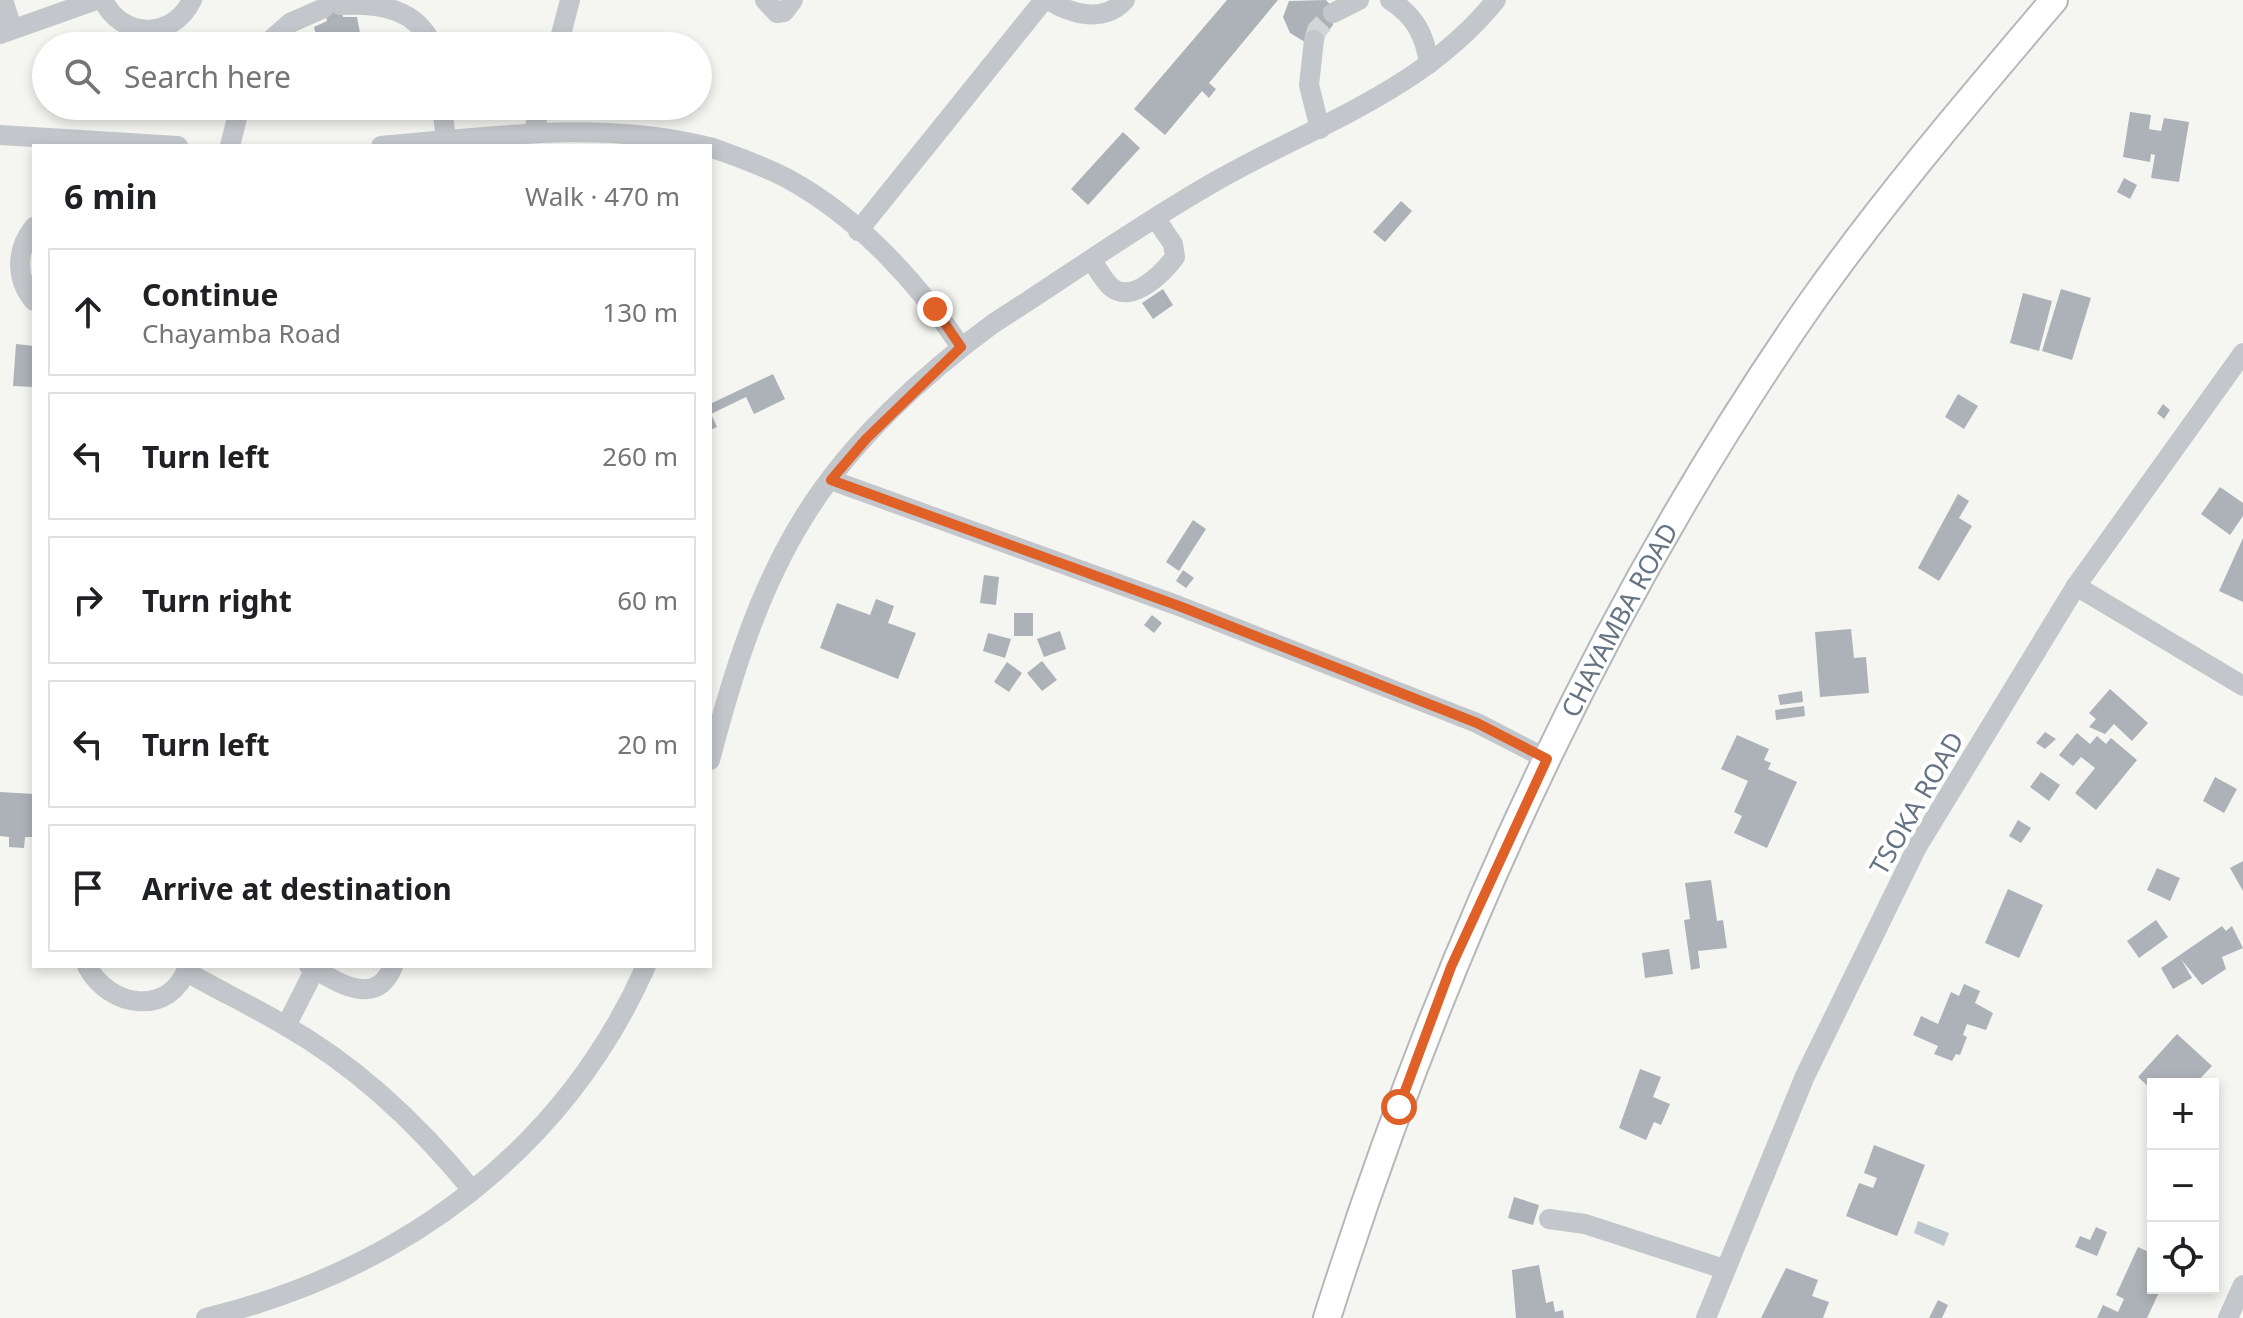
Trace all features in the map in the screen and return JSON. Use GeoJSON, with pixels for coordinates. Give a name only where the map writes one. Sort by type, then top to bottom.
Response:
{"type":"FeatureCollection","features":[{"type":"Feature","properties":{"kind":"main road","name":"CHAYAMBA ROAD"},"geometry":{"type":"LineString","coordinates":[[1327,1318],[1451,967],[1547,759],[1679,508],[1809,306],[1911,168],[2054,0]]}},
{"type":"Feature","properties":{"kind":"street"},"geometry":{"type":"LineString","coordinates":[[3,0],[6,31],[96,0]]}},
{"type":"Feature","properties":{"kind":"street"},"geometry":{"type":"LineString","coordinates":[[103,0],[116,19],[126,26],[151,31],[175,22],[192,0]]}},
{"type":"Feature","properties":{"kind":"street"},"geometry":{"type":"LineString","coordinates":[[562,32],[570,0]]}},
{"type":"Feature","properties":{"kind":"street"},"geometry":{"type":"LineString","coordinates":[[765,0],[777,13],[784,12],[793,0]]}},
{"type":"Feature","properties":{"kind":"street"},"geometry":{"type":"LineString","coordinates":[[858,231],[1047,0],[1065,10],[1091,14],[1120,6],[1125,0]]}},
{"type":"Feature","properties":{"kind":"street"},"geometry":{"type":"LineString","coordinates":[[1333,13],[1359,0]]}},
{"type":"Feature","properties":{"kind":"street"},"geometry":{"type":"LineString","coordinates":[[1390,0],[1407,11],[1419,27],[1429,64]]}},
{"type":"Feature","properties":{"kind":"street"},"geometry":{"type":"LineString","coordinates":[[712,753],[749,632],[774,571],[804,515],[866,439],[961,347],[1215,181],[1401,86],[1465,34],[1496,0]]}},
{"type":"Feature","properties":{"kind":"street"},"geometry":{"type":"LineString","coordinates":[[280,32],[290,23],[332,6],[375,5],[397,10],[420,24],[425,32]]}},
{"type":"Feature","properties":{"kind":"street"},"geometry":{"type":"LineString","coordinates":[[1314,40],[1309,85],[1320,129]]}},
{"type":"Feature","properties":{"kind":"street"},"geometry":{"type":"LineString","coordinates":[[230,144],[236,120]]}},
{"type":"Feature","properties":{"kind":"street"},"geometry":{"type":"LineString","coordinates":[[444,120],[446,140]]}},
{"type":"Feature","properties":{"kind":"street"},"geometry":{"type":"LineString","coordinates":[[533,133],[537,120]]}},
{"type":"Feature","properties":{"kind":"street"},"geometry":{"type":"LineString","coordinates":[[403,144],[533,133],[619,132],[671,142]]}},
{"type":"Feature","properties":{"kind":"street"},"geometry":{"type":"LineString","coordinates":[[0,135],[129,144]]}},
{"type":"Feature","properties":{"kind":"street"},"geometry":{"type":"LineString","coordinates":[[712,149],[791,181],[858,231],[903,272],[935,309],[961,347]]}},
{"type":"Feature","properties":{"kind":"street"},"geometry":{"type":"LineString","coordinates":[[1092,261],[1112,288],[1125,293],[1140,288],[1163,272],[1175,257],[1173,244],[1156,219]]}},
{"type":"Feature","properties":{"kind":"street"},"geometry":{"type":"LineString","coordinates":[[32,230],[23,244],[19,261],[21,278],[32,297]]}},
{"type":"Feature","properties":{"kind":"street","name":"TSOKA ROAD"},"geometry":{"type":"LineString","coordinates":[[1706,1318],[1805,1076],[1917,847],[2076,586],[2243,353]]}},
{"type":"Feature","properties":{"kind":"street"},"geometry":{"type":"LineString","coordinates":[[831,480],[1179,606],[1477,723],[1547,759]]}},
{"type":"Feature","properties":{"kind":"street"},"geometry":{"type":"LineString","coordinates":[[2076,586],[2243,686]]}},
{"type":"Feature","properties":{"kind":"street"},"geometry":{"type":"LineString","coordinates":[[88,968],[96,983],[110,994],[126,1001],[144,1002],[162,997],[176,987],[188,969],[286,1026],[361,1077],[410,1120],[472,1190]]}},
{"type":"Feature","properties":{"kind":"street"},"geometry":{"type":"LineString","coordinates":[[286,1026],[312,968],[353,990],[369,990],[384,983],[392,968]]}},
{"type":"Feature","properties":{"kind":"street"},"geometry":{"type":"LineString","coordinates":[[206,1318],[310,1287],[366,1262],[424,1228],[472,1190],[517,1152],[568,1096],[610,1039],[645,968]]}},
{"type":"Feature","properties":{"kind":"street"},"geometry":{"type":"LineString","coordinates":[[1549,1219],[1585,1224],[1724,1269]]}},
{"type":"Feature","properties":{"kind":"street"},"geometry":{"type":"LineString","coordinates":[[2228,1318],[2243,1285]]}},
{"type":"Feature","properties":{"kind":"shaded area"},"geometry":{"type":"Polygon","coordinates":[[[1918,1221],[1949,1233],[1944,1246],[1914,1233],[1918,1221]]]}},
{"type":"Feature","properties":{"kind":"building"},"geometry":{"type":"Polygon","coordinates":[[[322,0],[339,0],[343,17],[357,17],[360,32],[315,32],[314,27],[327,21],[322,0]]]}},
{"type":"Feature","properties":{"kind":"building"},"geometry":{"type":"Polygon","coordinates":[[[1227,0],[1278,0],[1209,83],[1216,89],[1209,98],[1202,91],[1165,135],[1134,109],[1227,0]]]}},
{"type":"Feature","properties":{"kind":"building"},"geometry":{"type":"Polygon","coordinates":[[[1326,0],[1333,8],[1333,25],[1322,39],[1305,42],[1290,33],[1283,17],[1289,1],[1326,0]]]}},
{"type":"Feature","properties":{"kind":"building"},"geometry":{"type":"Polygon","coordinates":[[[2130,112],[2151,115],[2149,129],[2161,131],[2164,118],[2189,122],[2179,182],[2151,178],[2155,155],[2151,154],[2150,162],[2123,157],[2130,112]]]}},
{"type":"Feature","properties":{"kind":"building"},"geometry":{"type":"Polygon","coordinates":[[[1123,132],[1140,148],[1088,205],[1071,189],[1123,132]]]}},
{"type":"Feature","properties":{"kind":"building"},"geometry":{"type":"Polygon","coordinates":[[[2124,178],[2137,185],[2130,199],[2117,192],[2124,178]]]}},
{"type":"Feature","properties":{"kind":"building"},"geometry":{"type":"Polygon","coordinates":[[[1401,201],[1412,211],[1385,242],[1373,232],[1401,201]]]}},
{"type":"Feature","properties":{"kind":"building"},"geometry":{"type":"Polygon","coordinates":[[[1163,289],[1173,305],[1153,319],[1142,303],[1163,289]]]}},
{"type":"Feature","properties":{"kind":"building"},"geometry":{"type":"Polygon","coordinates":[[[2061,289],[2091,298],[2072,360],[2042,351],[2061,289]]]}},
{"type":"Feature","properties":{"kind":"building"},"geometry":{"type":"Polygon","coordinates":[[[2023,293],[2052,301],[2039,351],[2010,343],[2023,293]]]}},
{"type":"Feature","properties":{"kind":"building"},"geometry":{"type":"Polygon","coordinates":[[[16,344],[32,346],[32,387],[13,386],[16,344]]]}},
{"type":"Feature","properties":{"kind":"building"},"geometry":{"type":"Polygon","coordinates":[[[773,374],[785,399],[754,414],[746,397],[712,414],[712,403],[773,374]]]}},
{"type":"Feature","properties":{"kind":"building"},"geometry":{"type":"Polygon","coordinates":[[[1958,394],[1978,406],[1964,429],[1945,417],[1958,394]]]}},
{"type":"Feature","properties":{"kind":"building"},"geometry":{"type":"Polygon","coordinates":[[[2163,404],[2170,410],[2164,419],[2157,413],[2163,404]]]}},
{"type":"Feature","properties":{"kind":"building"},"geometry":{"type":"Polygon","coordinates":[[[2220,487],[2243,503],[2243,516],[2230,535],[2201,514],[2220,487]]]}},
{"type":"Feature","properties":{"kind":"building"},"geometry":{"type":"Polygon","coordinates":[[[1958,494],[1969,501],[1959,518],[1972,526],[1939,581],[1918,568],[1958,494]]]}},
{"type":"Feature","properties":{"kind":"building"},"geometry":{"type":"Polygon","coordinates":[[[1193,520],[1206,529],[1179,571],[1166,562],[1193,520]]]}},
{"type":"Feature","properties":{"kind":"building"},"geometry":{"type":"Polygon","coordinates":[[[2243,538],[2243,602],[2219,591],[2243,538]]]}},
{"type":"Feature","properties":{"kind":"building"},"geometry":{"type":"Polygon","coordinates":[[[1183,570],[1194,578],[1186,588],[1176,581],[1183,570]]]}},
{"type":"Feature","properties":{"kind":"building"},"geometry":{"type":"Polygon","coordinates":[[[984,575],[999,577],[996,605],[980,603],[984,575]]]}},
{"type":"Feature","properties":{"kind":"building"},"geometry":{"type":"Polygon","coordinates":[[[876,599],[894,606],[888,623],[916,633],[898,679],[820,648],[837,603],[870,615],[876,599]]]}},
{"type":"Feature","properties":{"kind":"building"},"geometry":{"type":"Polygon","coordinates":[[[1014,613],[1033,613],[1033,636],[1014,636],[1014,613]]]}},
{"type":"Feature","properties":{"kind":"building"},"geometry":{"type":"Polygon","coordinates":[[[1152,615],[1162,623],[1154,633],[1144,625],[1152,615]]]}},
{"type":"Feature","properties":{"kind":"building"},"geometry":{"type":"Polygon","coordinates":[[[1851,629],[1854,658],[1866,657],[1869,693],[1820,697],[1815,632],[1851,629]]]}},
{"type":"Feature","properties":{"kind":"building"},"geometry":{"type":"Polygon","coordinates":[[[1060,631],[1066,649],[1044,657],[1037,639],[1060,631]]]}},
{"type":"Feature","properties":{"kind":"building"},"geometry":{"type":"Polygon","coordinates":[[[988,633],[1011,639],[1005,658],[983,651],[988,633]]]}},
{"type":"Feature","properties":{"kind":"building"},"geometry":{"type":"Polygon","coordinates":[[[1042,661],[1057,680],[1042,691],[1027,673],[1042,661]]]}},
{"type":"Feature","properties":{"kind":"building"},"geometry":{"type":"Polygon","coordinates":[[[1007,662],[1022,673],[1009,692],[994,682],[1007,662]]]}},
{"type":"Feature","properties":{"kind":"building"},"geometry":{"type":"Polygon","coordinates":[[[2110,689],[2148,723],[2132,741],[2114,724],[2105,734],[2089,727],[2096,719],[2089,713],[2110,689]]]}},
{"type":"Feature","properties":{"kind":"building"},"geometry":{"type":"Polygon","coordinates":[[[1802,691],[1803,702],[1780,705],[1778,695],[1802,691]]]}},
{"type":"Feature","properties":{"kind":"building"},"geometry":{"type":"Polygon","coordinates":[[[1804,706],[1805,716],[1776,720],[1775,710],[1804,706]]]}},
{"type":"Feature","properties":{"kind":"building"},"geometry":{"type":"Polygon","coordinates":[[[2045,732],[2056,739],[2045,749],[2036,743],[2045,732]]]}},
{"type":"Feature","properties":{"kind":"building"},"geometry":{"type":"Polygon","coordinates":[[[2077,733],[2090,744],[2097,736],[2106,744],[2111,738],[2137,760],[2096,810],[2075,793],[2095,768],[2081,757],[2073,766],[2059,755],[2077,733]]]}},
{"type":"Feature","properties":{"kind":"building"},"geometry":{"type":"Polygon","coordinates":[[[1737,735],[1769,749],[1764,760],[1771,763],[1768,769],[1797,782],[1767,848],[1734,833],[1742,816],[1734,812],[1748,781],[1721,769],[1737,735]]]}},
{"type":"Feature","properties":{"kind":"building"},"geometry":{"type":"Polygon","coordinates":[[[2041,772],[2060,785],[2049,801],[2030,787],[2041,772]]]}},
{"type":"Feature","properties":{"kind":"building"},"geometry":{"type":"Polygon","coordinates":[[[2215,777],[2237,789],[2224,813],[2203,801],[2215,777]]]}},
{"type":"Feature","properties":{"kind":"building"},"geometry":{"type":"Polygon","coordinates":[[[0,792],[32,794],[32,837],[25,837],[24,848],[9,847],[9,837],[0,836],[0,792]]]}},
{"type":"Feature","properties":{"kind":"building"},"geometry":{"type":"Polygon","coordinates":[[[2018,820],[2031,828],[2021,843],[2009,836],[2018,820]]]}},
{"type":"Feature","properties":{"kind":"building"},"geometry":{"type":"Polygon","coordinates":[[[2243,861],[2243,891],[2230,868],[2243,861]]]}},
{"type":"Feature","properties":{"kind":"building"},"geometry":{"type":"Polygon","coordinates":[[[2157,868],[2180,878],[2170,901],[2147,890],[2157,868]]]}},
{"type":"Feature","properties":{"kind":"building"},"geometry":{"type":"Polygon","coordinates":[[[1711,880],[1717,921],[1723,920],[1727,948],[1698,951],[1700,968],[1691,970],[1684,920],[1690,919],[1685,883],[1711,880]]]}},
{"type":"Feature","properties":{"kind":"building"},"geometry":{"type":"Polygon","coordinates":[[[2008,889],[2043,905],[2019,958],[1985,943],[2008,889]]]}},
{"type":"Feature","properties":{"kind":"building"},"geometry":{"type":"Polygon","coordinates":[[[2156,920],[2168,937],[2139,958],[2127,941],[2156,920]]]}},
{"type":"Feature","properties":{"kind":"building"},"geometry":{"type":"Polygon","coordinates":[[[2222,926],[2226,931],[2232,926],[2243,948],[2222,957],[2226,969],[2202,985],[2181,959],[2192,978],[2173,989],[2161,968],[2222,926]]]}},
{"type":"Feature","properties":{"kind":"building"},"geometry":{"type":"Polygon","coordinates":[[[1669,949],[1673,974],[1645,978],[1642,953],[1669,949]]]}},
{"type":"Feature","properties":{"kind":"building"},"geometry":{"type":"Polygon","coordinates":[[[1964,984],[1980,991],[1975,1003],[1993,1013],[1986,1030],[1967,1024],[1963,1035],[1967,1037],[1960,1055],[1956,1054],[1952,1061],[1934,1054],[1938,1046],[1913,1035],[1921,1016],[1938,1024],[1951,992],[1959,996],[1964,984]]]}},
{"type":"Feature","properties":{"kind":"building"},"geometry":{"type":"Polygon","coordinates":[[[2177,1034],[2212,1066],[2201,1078],[2147,1078],[2147,1085],[2138,1077],[2177,1034]]]}},
{"type":"Feature","properties":{"kind":"building"},"geometry":{"type":"Polygon","coordinates":[[[1640,1069],[1661,1077],[1653,1097],[1670,1104],[1661,1125],[1654,1122],[1646,1140],[1619,1128],[1640,1069]]]}},
{"type":"Feature","properties":{"kind":"building"},"geometry":{"type":"Polygon","coordinates":[[[1874,1145],[1925,1165],[1897,1236],[1846,1216],[1859,1183],[1873,1188],[1877,1178],[1864,1173],[1874,1145]]]}},
{"type":"Feature","properties":{"kind":"building"},"geometry":{"type":"Polygon","coordinates":[[[1514,1197],[1539,1205],[1533,1225],[1508,1218],[1514,1197]]]}},
{"type":"Feature","properties":{"kind":"building"},"geometry":{"type":"Polygon","coordinates":[[[2096,1227],[2107,1232],[2097,1256],[2075,1247],[2080,1236],[2090,1240],[2096,1227]]]}},
{"type":"Feature","properties":{"kind":"building"},"geometry":{"type":"Polygon","coordinates":[[[2138,1247],[2147,1251],[2147,1294],[2158,1294],[2147,1318],[2097,1318],[2103,1305],[2118,1312],[2124,1299],[2116,1295],[2138,1247]]]}},
{"type":"Feature","properties":{"kind":"building"},"geometry":{"type":"Polygon","coordinates":[[[1539,1265],[1546,1303],[1553,1301],[1555,1312],[1563,1310],[1564,1318],[1516,1318],[1512,1270],[1539,1265]]]}},
{"type":"Feature","properties":{"kind":"building"},"geometry":{"type":"Polygon","coordinates":[[[1786,1268],[1818,1280],[1812,1296],[1829,1302],[1823,1318],[1761,1318],[1786,1268]]]}},
{"type":"Feature","properties":{"kind":"building"},"geometry":{"type":"Polygon","coordinates":[[[1938,1300],[1948,1305],[1942,1318],[1929,1318],[1938,1300]]]}},
{"type":"Feature","properties":{"kind":"tunnel"},"geometry":{"type":"LineString","coordinates":[[1314,40],[1317,30],[1333,13]]}},
{"type":"Feature","properties":{"kind":"route"},"geometry":{"type":"LineString","coordinates":[[935,309],[961,347],[902,402],[831,480],[1179,606],[1477,723],[1547,759],[1451,967],[1399,1107]]}}]}
